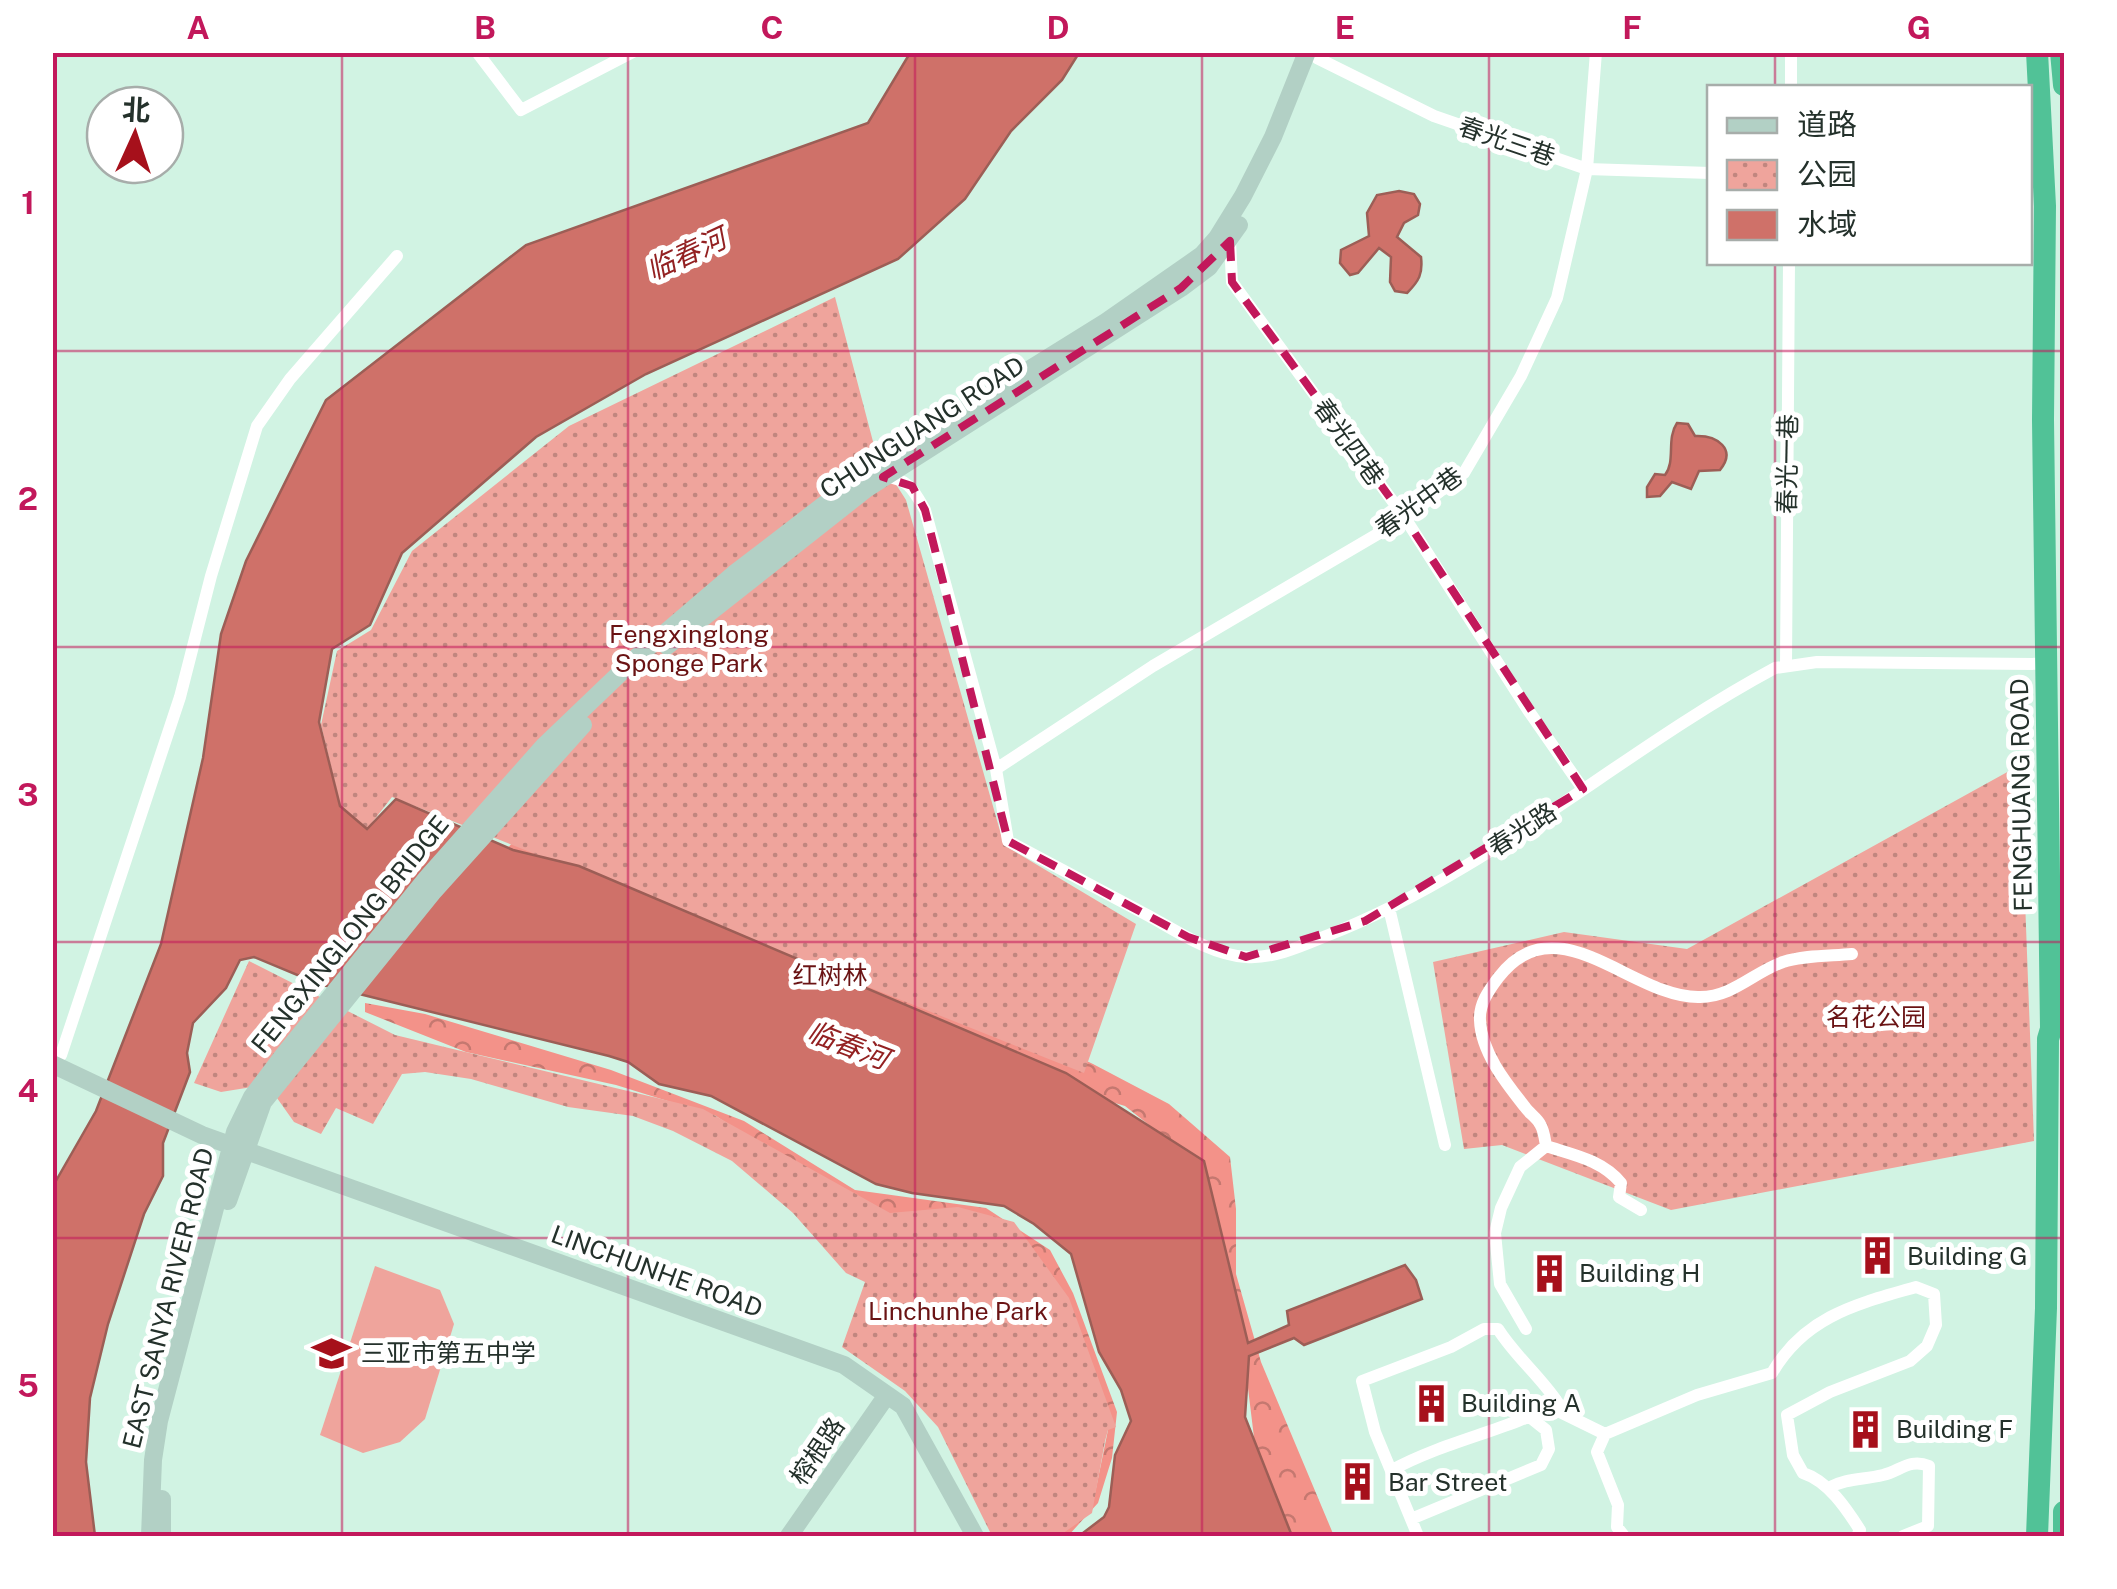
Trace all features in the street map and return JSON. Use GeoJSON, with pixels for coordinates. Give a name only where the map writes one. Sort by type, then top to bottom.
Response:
{"type":"FeatureCollection","features":[{"type":"Feature","properties":{"kind":"highway","name":"FENGHUANG ROAD"},"geometry":{"type":"LineString","coordinates":[[2037,52],[2045,206],[2051,1030],[2048,1039],[2055,1308],[2037,1536]]}},
{"type":"Feature","properties":{"kind":"highway"},"geometry":{"type":"LineString","coordinates":[[2061,52],[2064,85]]}},
{"type":"Feature","properties":{"kind":"highway"},"geometry":{"type":"LineString","coordinates":[[2064,1512],[2064,1536]]}},
{"type":"Feature","properties":{"kind":"main road","name":"CHUNGUANG ROAD"},"geometry":{"type":"LineString","coordinates":[[862,483],[883,477],[1064,366],[1210,267],[1230,241],[1280,149],[1315,54]]}},
{"type":"Feature","properties":{"kind":"main road","name":"CHUNGUANG ROAD"},"geometry":{"type":"LineString","coordinates":[[495,810],[681,628],[862,483],[1202,255],[1218,238],[1243,196],[1315,54]]}},
{"type":"Feature","properties":{"kind":"main road","name":"FENGXINGLONG BRIDGE"},"geometry":{"type":"LineString","coordinates":[[237,1141],[258,1099],[495,810]]}},
{"type":"Feature","properties":{"kind":"main road","name":"LINCHUNHE ROAD"},"geometry":{"type":"LineString","coordinates":[[63,1061],[180,1120],[844,1366],[903,1406],[976,1536]]}},
{"type":"Feature","properties":{"kind":"main road","name":"EAST SANYA RIVER ROAD"},"geometry":{"type":"LineString","coordinates":[[150,1536],[153,1460],[160,1421],[237,1141]]}},
{"type":"Feature","properties":{"kind":"main road","name":"EAST SANYA RIVER ROAD"},"geometry":{"type":"LineString","coordinates":[[162,1536],[164,1472],[179,1385],[228,1199],[237,1141]]}},
{"type":"Feature","properties":{"kind":"main road","name":"榕根路"},"geometry":{"type":"LineString","coordinates":[[789,1536],[887,1395]]}},
{"type":"Feature","properties":{"kind":"street"},"geometry":{"type":"LineString","coordinates":[[476,52],[521,110],[633,52]]}},
{"type":"Feature","properties":{"kind":"street","name":"春光中巷"},"geometry":{"type":"LineString","coordinates":[[996,769],[1169,656],[1405,518],[1464,473],[1521,376],[1556,298],[1587,170],[1596,52]]}},
{"type":"Feature","properties":{"kind":"street"},"geometry":{"type":"LineString","coordinates":[[1791,52],[1791,85]]}},
{"type":"Feature","properties":{"kind":"street","name":"春光三巷"},"geometry":{"type":"LineString","coordinates":[[1315,54],[1434,116],[1587,170],[1707,173]]}},
{"type":"Feature","properties":{"kind":"street","name":"春光四巷"},"geometry":{"type":"LineString","coordinates":[[1230,241],[1232,282],[1405,518],[1583,789]]}},
{"type":"Feature","properties":{"kind":"street"},"geometry":{"type":"LineString","coordinates":[[63,1061],[180,697],[211,576],[257,426],[290,380],[396,256]]}},
{"type":"Feature","properties":{"kind":"street","name":"春光一巷"},"geometry":{"type":"LineString","coordinates":[[1786,666],[1789,265]]}},
{"type":"Feature","properties":{"kind":"street"},"geometry":{"type":"LineString","coordinates":[[883,477],[900,478],[912,486],[924,510],[996,769]]}},
{"type":"Feature","properties":{"kind":"street","name":"春光路"},"geometry":{"type":"LineString","coordinates":[[996,769],[1008,841],[1221,952],[1246,957],[1269,955],[1365,921],[1459,869],[1749,682],[1786,666],[1817,662],[2047,664]]}},
{"type":"Feature","properties":{"kind":"street"},"geometry":{"type":"LineString","coordinates":[[1389,908],[1445,1145]]}},
{"type":"Feature","properties":{"kind":"street"},"geometry":{"type":"LineString","coordinates":[[1546,1146],[1541,1125],[1496,1066],[1480,1018],[1486,995],[1510,962],[1548,949],[1572,950],[1670,994],[1699,998],[1725,994],[1795,958],[1852,954]]}},
{"type":"Feature","properties":{"kind":"street"},"geometry":{"type":"LineString","coordinates":[[1546,1146],[1610,1170],[1621,1183],[1618,1197],[1641,1210]]}},
{"type":"Feature","properties":{"kind":"street"},"geometry":{"type":"LineString","coordinates":[[1526,1329],[1500,1284],[1495,1234],[1501,1208],[1520,1168],[1546,1146]]}},
{"type":"Feature","properties":{"kind":"street"},"geometry":{"type":"LineString","coordinates":[[1624,1536],[1617,1527],[1618,1504],[1597,1452],[1605,1434],[1697,1395],[1772,1373],[1782,1354],[1822,1318],[1916,1287],[1934,1294],[1936,1324],[1927,1346],[1910,1361],[1830,1392],[1787,1415],[1793,1455],[1802,1473],[1817,1478],[1828,1488],[1860,1530],[1856,1536]]}},
{"type":"Feature","properties":{"kind":"street"},"geometry":{"type":"LineString","coordinates":[[1392,1470],[1460,1440],[1531,1418],[1558,1403],[1498,1329],[1484,1329],[1451,1347],[1362,1380],[1375,1432],[1418,1536]]}},
{"type":"Feature","properties":{"kind":"street"},"geometry":{"type":"LineString","coordinates":[[1550,1407],[1605,1434]]}},
{"type":"Feature","properties":{"kind":"street"},"geometry":{"type":"LineString","coordinates":[[1411,1519],[1541,1465],[1549,1449],[1546,1430],[1531,1418]]}},
{"type":"Feature","properties":{"kind":"street"},"geometry":{"type":"LineString","coordinates":[[1828,1488],[1847,1478],[1887,1474],[1903,1465],[1918,1462],[1928,1466],[1928,1526],[1903,1536]]}},
{"type":"Feature","properties":{"kind":"highlighted area"},"geometry":{"type":"Polygon","coordinates":[[[1230,241],[1232,282],[1405,518],[1583,789],[1365,921],[1246,957],[1188,937],[1008,841],[925,510],[912,486],[883,477],[1181,288],[1230,241]]]}},
{"type":"Feature","properties":{"kind":"green space","name":"Fengxinglong Sponge Park"},"geometry":{"type":"Polygon","coordinates":[[[835,297],[876,453],[906,500],[1004,845],[1136,924],[1084,1073],[392,797],[367,829],[341,808],[321,725],[337,651],[371,630],[412,551],[569,426],[835,297]]]}},
{"type":"Feature","properties":{"kind":"green space","name":"名花公园"},"geometry":{"type":"Polygon","coordinates":[[[2020,765],[2034,1141],[1671,1210],[1502,1145],[1464,1149],[1433,962],[1564,932],[1687,949],[2020,765]]]}},
{"type":"Feature","properties":{"kind":"green space","name":"红树林"},"geometry":{"type":"Polygon","coordinates":[[[531,823],[890,968],[1093,1064],[1169,1104],[1230,1157],[1236,1209],[1236,1274],[1261,1362],[1334,1536],[1288,1536],[1257,1462],[1247,1380],[1201,1166],[1125,1106],[453,906],[531,823]]]}},
{"type":"Feature","properties":{"kind":"green space","name":"Linchunhe Park"},"geometry":{"type":"Polygon","coordinates":[[[249,961],[395,1035],[703,1109],[890,1213],[958,1207],[1014,1222],[1069,1298],[1116,1427],[1108,1430],[1092,1513],[1059,1536],[992,1536],[938,1427],[905,1391],[842,1347],[865,1282],[846,1273],[793,1213],[732,1161],[673,1131],[633,1116],[568,1107],[471,1079],[425,1072],[402,1074],[373,1124],[336,1108],[321,1134],[294,1122],[260,1074],[252,1087],[221,1092],[194,1083],[249,961]]]}},
{"type":"Feature","properties":{"kind":"green space"},"geometry":{"type":"Polygon","coordinates":[[[365,1003],[425,1014],[611,1070],[744,1121],[855,1190],[986,1208],[1050,1250],[1073,1293],[1117,1412],[1112,1458],[1098,1503],[1068,1536],[1047,1536],[1093,1503],[1108,1430],[882,1229],[716,1116],[616,1085],[466,1052],[365,1012],[365,1003]]]}},
{"type":"Feature","properties":{"kind":"green space"},"geometry":{"type":"Polygon","coordinates":[[[375,1266],[440,1290],[454,1324],[425,1419],[400,1442],[363,1453],[320,1435],[375,1266]]]}},
{"type":"Feature","properties":{"kind":"water","name":"临春河"},"geometry":{"type":"Polygon","coordinates":[[[910,53],[1079,53],[1062,80],[1011,131],[965,199],[898,259],[646,374],[536,437],[402,553],[370,625],[332,649],[319,722],[340,806],[367,829],[396,799],[513,850],[579,866],[1066,1073],[1204,1161],[1248,1343],[1289,1325],[1287,1311],[1405,1265],[1416,1280],[1422,1299],[1304,1345],[1294,1338],[1249,1356],[1245,1417],[1292,1536],[1079,1536],[1104,1517],[1109,1507],[1115,1455],[1131,1421],[1121,1390],[1099,1352],[1071,1254],[1004,1206],[876,1184],[711,1096],[659,1084],[628,1062],[319,984],[254,957],[240,960],[226,988],[193,1023],[187,1053],[190,1072],[163,1143],[163,1176],[144,1214],[108,1324],[90,1398],[86,1462],[95,1536],[53,1536],[53,1186],[96,1111],[161,944],[203,758],[221,634],[246,561],[326,400],[526,245],[868,123],[910,53]]]}},
{"type":"Feature","properties":{"kind":"water"},"geometry":{"type":"Polygon","coordinates":[[[1399,191],[1414,194],[1420,204],[1418,215],[1404,223],[1397,237],[1421,257],[1419,277],[1407,293],[1395,291],[1390,282],[1391,257],[1379,248],[1358,273],[1350,275],[1340,263],[1341,250],[1369,236],[1367,213],[1377,195],[1399,191]]]}},
{"type":"Feature","properties":{"kind":"water"},"geometry":{"type":"Polygon","coordinates":[[[1677,423],[1688,424],[1695,436],[1711,438],[1722,445],[1725,462],[1720,470],[1699,471],[1691,489],[1672,482],[1660,496],[1647,497],[1647,487],[1655,474],[1665,475],[1668,469],[1677,423]]]}},
{"type":"Feature","properties":{"kind":"place","name":"Building G"},"geometry":{"type":"Point","coordinates":[1877,1256]}},
{"type":"Feature","properties":{"kind":"place","name":"Building H"},"geometry":{"type":"Point","coordinates":[1549,1273]}},
{"type":"Feature","properties":{"kind":"place","name":"三亚市第五中学"},"geometry":{"type":"Point","coordinates":[331,1353]}},
{"type":"Feature","properties":{"kind":"place","name":"Building A"},"geometry":{"type":"Point","coordinates":[1431,1403]}},
{"type":"Feature","properties":{"kind":"place","name":"Building F"},"geometry":{"type":"Point","coordinates":[1866,1429]}},
{"type":"Feature","properties":{"kind":"place","name":"Bar Street"},"geometry":{"type":"Point","coordinates":[1358,1482]}}]}
